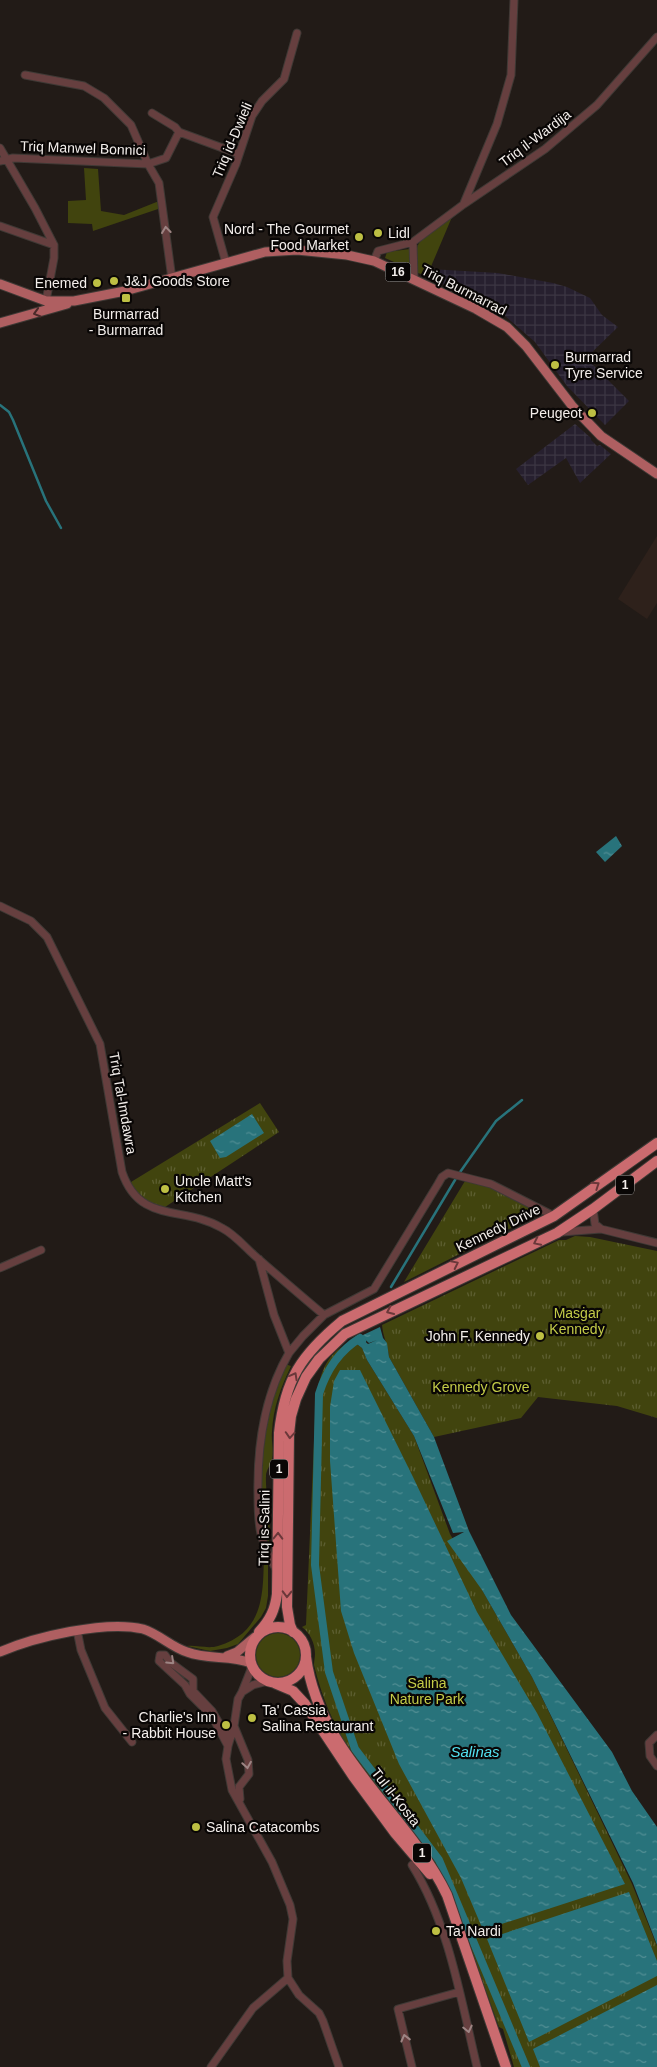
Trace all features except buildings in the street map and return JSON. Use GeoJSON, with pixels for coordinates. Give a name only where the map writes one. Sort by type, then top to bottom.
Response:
{"type":"FeatureCollection","features":[{"type":"Feature","properties":{"kind":"highway","name":"Kennedy Drive"},"geometry":{"type":"LineString","coordinates":[[342,1321],[554,1216],[657,1142]]}},
{"type":"Feature","properties":{"kind":"highway","name":"Kennedy Drive"},"geometry":{"type":"LineString","coordinates":[[345,1334],[557,1233],[593,1209],[657,1161]]}},
{"type":"Feature","properties":{"kind":"highway","name":"Triq is-Salini"},"geometry":{"type":"LineString","coordinates":[[257,1635],[268,1623],[273,1614],[275,1604],[281,1415],[290,1382],[304,1358],[318,1341],[342,1321]]}},
{"type":"Feature","properties":{"kind":"highway","name":"Triq is-Salini"},"geometry":{"type":"LineString","coordinates":[[293,1632],[287,1607],[289,1434],[291,1416],[306,1377],[319,1359],[345,1334]]}},
{"type":"Feature","properties":{"kind":"highway"},"geometry":{"type":"LineString","coordinates":[[257,1635],[267,1628],[276,1625],[286,1626],[293,1632]]}},
{"type":"Feature","properties":{"kind":"highway","name":"1"},"geometry":{"type":"LineString","coordinates":[[293,1632],[301,1639],[306,1649],[306,1657]]}},
{"type":"Feature","properties":{"kind":"highway","name":"1"},"geometry":{"type":"LineString","coordinates":[[257,1635],[249,1654],[251,1665],[257,1674],[271,1682]]}},
{"type":"Feature","properties":{"kind":"highway"},"geometry":{"type":"LineString","coordinates":[[271,1682],[287,1682],[294,1679],[301,1670],[306,1657]]}},
{"type":"Feature","properties":{"kind":"highway","name":"Tul il-Kosta"},"geometry":{"type":"LineString","coordinates":[[306,1657],[309,1680],[325,1721],[371,1789],[435,1870],[447,1895],[506,2067]]}},
{"type":"Feature","properties":{"kind":"highway","name":"Tul il-Kosta"},"geometry":{"type":"LineString","coordinates":[[271,1682],[293,1691],[305,1704],[353,1776],[395,1834],[434,1880],[446,1906],[502,2067]]}},
{"type":"Feature","properties":{"kind":"main road","name":"Triq Burmarrad"},"geometry":{"type":"LineString","coordinates":[[0,284],[46,301],[74,302],[172,279],[265,252],[297,250],[347,254],[374,261],[476,309],[507,328],[526,346],[573,407],[601,436],[657,474]]}},
{"type":"Feature","properties":{"kind":"main road","name":"16"},"geometry":{"type":"LineString","coordinates":[[0,323],[74,302]]}},
{"type":"Feature","properties":{"kind":"main road"},"geometry":{"type":"LineString","coordinates":[[0,1652],[28,1641],[77,1630],[121,1627],[143,1629],[186,1652],[204,1656],[238,1658],[251,1665]]}},
{"type":"Feature","properties":{"kind":"main road"},"geometry":{"type":"LineString","coordinates":[[222,1658],[237,1652],[257,1635]]}},
{"type":"Feature","properties":{"kind":"street"},"geometry":{"type":"LineString","coordinates":[[464,204],[497,124],[511,75],[514,0]]}},
{"type":"Feature","properties":{"kind":"street","name":"Triq id-Dwieli"},"geometry":{"type":"LineString","coordinates":[[226,263],[213,217],[255,111],[262,101],[284,79],[297,33]]}},
{"type":"Feature","properties":{"kind":"street","name":"Triq il-Wardija"},"geometry":{"type":"LineString","coordinates":[[374,261],[378,251],[413,242],[464,204],[545,149],[598,105],[657,37]]}},
{"type":"Feature","properties":{"kind":"street"},"geometry":{"type":"LineString","coordinates":[[25,75],[84,86],[104,98],[131,125],[148,164],[159,183],[172,279]]}},
{"type":"Feature","properties":{"kind":"street"},"geometry":{"type":"LineString","coordinates":[[152,113],[175,127],[179,132],[239,154]]}},
{"type":"Feature","properties":{"kind":"street","name":"Triq Manwel Bonnici"},"geometry":{"type":"LineString","coordinates":[[3,161],[13,158],[148,164],[166,158],[179,132]]}},
{"type":"Feature","properties":{"kind":"street"},"geometry":{"type":"LineString","coordinates":[[0,148],[3,161],[45,226],[54,245],[54,258],[46,301]]}},
{"type":"Feature","properties":{"kind":"street"},"geometry":{"type":"LineString","coordinates":[[0,226],[54,245]]}},
{"type":"Feature","properties":{"kind":"street"},"geometry":{"type":"LineString","coordinates":[[36,238],[38,232],[45,226]]}},
{"type":"Feature","properties":{"kind":"street"},"geometry":{"type":"LineString","coordinates":[[413,242],[414,279]]}},
{"type":"Feature","properties":{"kind":"street","name":"Triq Tal-Imdawra"},"geometry":{"type":"LineString","coordinates":[[0,906],[27,918],[38,926],[47,937],[100,1044],[122,1172],[127,1188],[139,1200],[155,1209],[202,1219],[223,1228],[324,1315]]}},
{"type":"Feature","properties":{"kind":"street"},"geometry":{"type":"LineString","coordinates":[[277,1572],[260,1533],[257,1471],[264,1422],[271,1392],[278,1373],[303,1336],[324,1315],[374,1289],[442,1177],[448,1173],[491,1184],[554,1216]]}},
{"type":"Feature","properties":{"kind":"street"},"geometry":{"type":"LineString","coordinates":[[593,1209],[596,1224],[601,1229]]}},
{"type":"Feature","properties":{"kind":"street"},"geometry":{"type":"LineString","coordinates":[[557,1233],[578,1229],[601,1229],[657,1243]]}},
{"type":"Feature","properties":{"kind":"street"},"geometry":{"type":"LineString","coordinates":[[0,1268],[41,1250]]}},
{"type":"Feature","properties":{"kind":"street"},"geometry":{"type":"LineString","coordinates":[[259,1259],[274,1315],[290,1353]]}},
{"type":"Feature","properties":{"kind":"street"},"geometry":{"type":"LineString","coordinates":[[77,1630],[81,1650],[106,1708],[132,1742]]}},
{"type":"Feature","properties":{"kind":"street"},"geometry":{"type":"LineString","coordinates":[[228,1746],[212,1716],[159,1661],[160,1655],[165,1655],[170,1662],[194,1679],[193,1691],[212,1711],[224,1732],[231,1737]]}},
{"type":"Feature","properties":{"kind":"street"},"geometry":{"type":"LineString","coordinates":[[251,1665],[238,1699],[226,1759],[232,1790],[272,1862],[290,1905],[293,1919],[287,1961],[288,1978],[299,1995],[319,2013],[339,2067]]}},
{"type":"Feature","properties":{"kind":"street"},"geometry":{"type":"LineString","coordinates":[[242,1692],[254,1685],[271,1682]]}},
{"type":"Feature","properties":{"kind":"street"},"geometry":{"type":"LineString","coordinates":[[234,1726],[248,1760],[249,1774],[239,1787],[240,1802]]}},
{"type":"Feature","properties":{"kind":"street"},"geometry":{"type":"LineString","coordinates":[[657,1735],[649,1743],[650,1756],[657,1766]]}},
{"type":"Feature","properties":{"kind":"street"},"geometry":{"type":"LineString","coordinates":[[412,1865],[434,1904],[459,1992],[477,2067]]}},
{"type":"Feature","properties":{"kind":"street"},"geometry":{"type":"LineString","coordinates":[[211,2067],[253,2008],[288,1978]]}},
{"type":"Feature","properties":{"kind":"street"},"geometry":{"type":"LineString","coordinates":[[412,2067],[398,2008],[459,1992]]}},
{"type":"Feature","properties":{"kind":"shaded area"},"geometry":{"type":"Polygon","coordinates":[[[430,269],[498,273],[553,283],[567,287],[590,298],[602,315],[618,327],[586,358],[629,401],[605,425],[567,386],[535,342],[503,314],[427,276],[430,269]]]}},
{"type":"Feature","properties":{"kind":"shaded area"},"geometry":{"type":"Polygon","coordinates":[[[575,424],[597,446],[600,445],[611,454],[580,483],[566,458],[528,485],[516,469],[575,424]]]}},
{"type":"Feature","properties":{"kind":"shaded area"},"geometry":{"type":"Polygon","coordinates":[[[657,536],[657,603],[647,619],[618,599],[657,536]]]}},
{"type":"Feature","properties":{"kind":"green space"},"geometry":{"type":"Polygon","coordinates":[[[84,168],[98,169],[101,211],[124,215],[159,201],[161,208],[93,231],[92,224],[68,223],[68,201],[86,200],[84,168]]]}},
{"type":"Feature","properties":{"kind":"green space"},"geometry":{"type":"Polygon","coordinates":[[[452,217],[427,276],[418,273],[418,244],[431,231],[452,217]]]}},
{"type":"Feature","properties":{"kind":"green space"},"geometry":{"type":"Polygon","coordinates":[[[410,249],[410,269],[385,258],[387,252],[410,249]]]}},
{"type":"Feature","properties":{"kind":"green space"},"geometry":{"type":"Polygon","coordinates":[[[260,1103],[279,1132],[162,1209],[147,1202],[136,1192],[131,1182],[260,1103]]]}},
{"type":"Feature","properties":{"kind":"green space"},"geometry":{"type":"Polygon","coordinates":[[[465,1181],[504,1192],[530,1208],[537,1215],[404,1282],[465,1181]]]}},
{"type":"Feature","properties":{"kind":"green space","name":"Masġar Kennedy"},"geometry":{"type":"Polygon","coordinates":[[[575,1236],[590,1237],[657,1251],[657,1418],[617,1406],[538,1397],[521,1418],[434,1437],[389,1357],[382,1325],[559,1240],[566,1240],[575,1236]]]}},
{"type":"Feature","properties":{"kind":"green space","name":"Salina Nature Park"},"geometry":{"type":"Polygon","coordinates":[[[353,1341],[362,1348],[367,1360],[414,1436],[450,1534],[532,1677],[632,1884],[657,1946],[657,2067],[514,2067],[503,2029],[499,2027],[474,1958],[436,1865],[350,1751],[329,1710],[320,1688],[314,1665],[315,1650],[313,1642],[302,1627],[306,1625],[316,1396],[323,1370],[331,1357],[353,1341]]]}},
{"type":"Feature","properties":{"kind":"green space"},"geometry":{"type":"Polygon","coordinates":[[[285,1364],[291,1366],[276,1406],[272,1435],[273,1456],[266,1476],[270,1532],[268,1544],[263,1523],[261,1501],[262,1453],[270,1406],[285,1364]]]}},
{"type":"Feature","properties":{"kind":"green space"},"geometry":{"type":"Polygon","coordinates":[[[264,1550],[268,1560],[268,1596],[266,1608],[261,1617],[238,1644],[210,1651],[187,1646],[218,1646],[234,1640],[245,1631],[259,1608],[262,1595],[264,1550]]]}},
{"type":"Feature","properties":{"kind":"green space"},"geometry":{"type":"Polygon","coordinates":[[[282,1633],[294,1639],[299,1647],[299,1663],[294,1671],[286,1676],[274,1677],[262,1671],[257,1663],[256,1651],[262,1639],[270,1634],[282,1633]]]}},
{"type":"Feature","properties":{"kind":"water"},"geometry":{"type":"Polygon","coordinates":[[[616,836],[622,846],[605,862],[596,852],[616,836]]]}},
{"type":"Feature","properties":{"kind":"water"},"geometry":{"type":"Polygon","coordinates":[[[252,1114],[264,1133],[226,1157],[220,1158],[210,1141],[252,1114]]]}},
{"type":"Feature","properties":{"kind":"water"},"geometry":{"type":"Polygon","coordinates":[[[380,1327],[383,1338],[387,1343],[389,1357],[434,1437],[469,1531],[511,1615],[612,1752],[632,1791],[657,1827],[657,1945],[633,1883],[532,1677],[482,1590],[447,1541],[464,1532],[453,1533],[414,1436],[367,1360],[362,1348],[353,1341],[360,1337],[368,1344],[377,1340],[369,1343],[361,1336],[380,1327]]]}},
{"type":"Feature","properties":{"kind":"water","name":"Salinas"},"geometry":{"type":"Polygon","coordinates":[[[340,1370],[360,1370],[477,1612],[537,1713],[625,1884],[483,1930],[461,1878],[399,1764],[354,1653],[341,1611],[330,1461],[330,1407],[334,1381],[340,1370]]]}},
{"type":"Feature","properties":{"kind":"water"},"geometry":{"type":"Polygon","coordinates":[[[629,1892],[657,1961],[657,1976],[529,2042],[487,1939],[629,1892]]]}},
{"type":"Feature","properties":{"kind":"water"},"geometry":{"type":"Polygon","coordinates":[[[657,1985],[657,2067],[540,2067],[533,2049],[657,1985]]]}},
{"type":"Feature","properties":{"kind":"waterway"},"geometry":{"type":"LineString","coordinates":[[0,405],[9,412],[13,420],[46,501],[61,528]]}},
{"type":"Feature","properties":{"kind":"waterway"},"geometry":{"type":"LineString","coordinates":[[391,1287],[458,1175],[496,1121],[522,1100]]}},
{"type":"Feature","properties":{"kind":"waterway"},"geometry":{"type":"LineString","coordinates":[[362,1341],[360,1338],[352,1343],[334,1362],[325,1377],[319,1394],[315,1565],[329,1672],[355,1749],[439,1860],[526,2067]]}},
{"type":"Feature","properties":{"kind":"place","name":"Lidl"},"geometry":{"type":"Point","coordinates":[378,233]}},
{"type":"Feature","properties":{"kind":"place","name":"Nord - The Gourmet Food Market"},"geometry":{"type":"Point","coordinates":[359,237]}},
{"type":"Feature","properties":{"kind":"place","name":"J&J Goods Store"},"geometry":{"type":"Point","coordinates":[114,281]}},
{"type":"Feature","properties":{"kind":"place","name":"Enemed"},"geometry":{"type":"Point","coordinates":[97,283]}},
{"type":"Feature","properties":{"kind":"place","name":"Burmarrad - Burmarrad"},"geometry":{"type":"Point","coordinates":[126,298]}},
{"type":"Feature","properties":{"kind":"place","name":"Burmarrad Tyre Service"},"geometry":{"type":"Point","coordinates":[555,365]}},
{"type":"Feature","properties":{"kind":"place","name":"Peugeot"},"geometry":{"type":"Point","coordinates":[592,413]}},
{"type":"Feature","properties":{"kind":"place","name":"Uncle Matt's Kitchen"},"geometry":{"type":"Point","coordinates":[165,1189]}},
{"type":"Feature","properties":{"kind":"place","name":"John F. Kennedy"},"geometry":{"type":"Point","coordinates":[540,1336]}},
{"type":"Feature","properties":{"kind":"place","name":"Ta' Cassia Salina Restaurant"},"geometry":{"type":"Point","coordinates":[252,1718]}},
{"type":"Feature","properties":{"kind":"place","name":"Charlie's Inn - Rabbit House"},"geometry":{"type":"Point","coordinates":[226,1725]}},
{"type":"Feature","properties":{"kind":"place","name":"Salina Catacombs"},"geometry":{"type":"Point","coordinates":[196,1827]}},
{"type":"Feature","properties":{"kind":"place","name":"Ta' Nardi"},"geometry":{"type":"Point","coordinates":[436,1931]}},
{"type":"Feature","properties":{"kind":"park label","name":"Kennedy Grove"},"geometry":{"type":"Point","coordinates":[481,1387]}}]}
